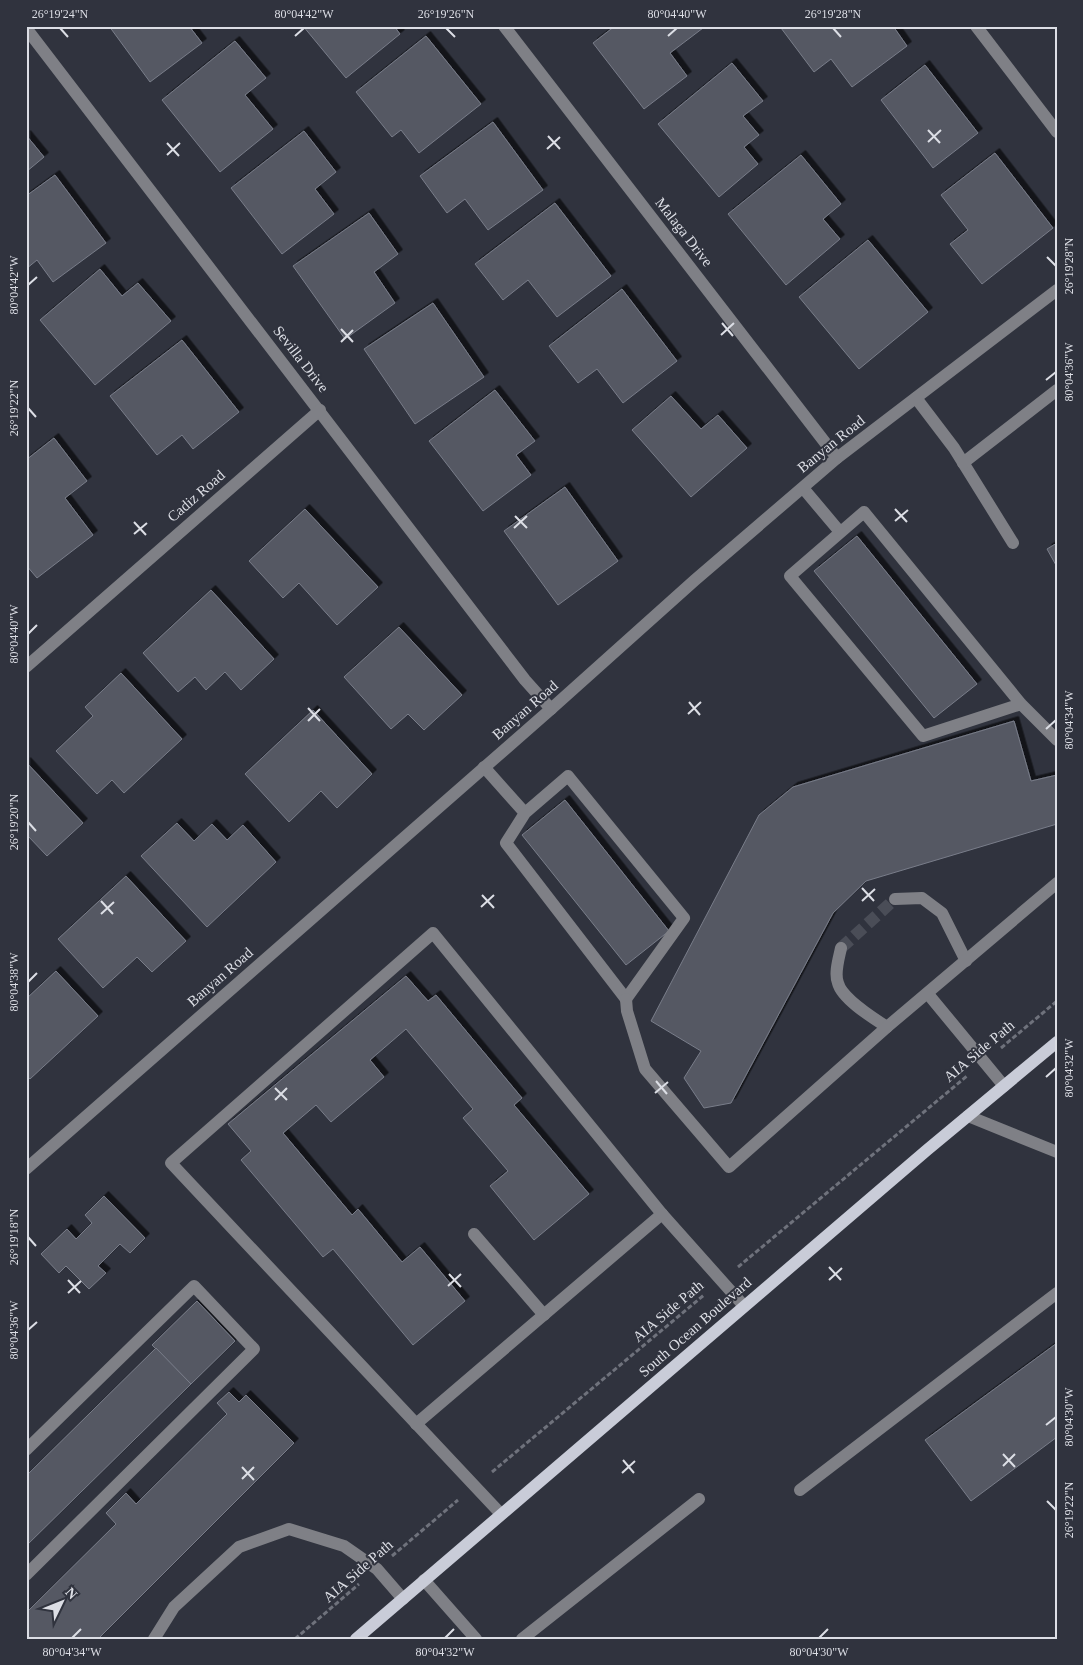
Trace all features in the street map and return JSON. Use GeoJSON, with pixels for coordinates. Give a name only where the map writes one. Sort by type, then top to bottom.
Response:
{"type":"FeatureCollection","features":[{"type":"Feature","properties":{"kind":"main road","name":"South Ocean Boulevard"},"geometry":{"type":"LineString","coordinates":[[356,1639],[744,1306],[1057,1042]]}},
{"type":"Feature","properties":{"kind":"street","name":"Malaga Drive"},"geometry":{"type":"LineString","coordinates":[[504,26],[838,458]]}},
{"type":"Feature","properties":{"kind":"street"},"geometry":{"type":"LineString","coordinates":[[976,26],[1057,132]]}},
{"type":"Feature","properties":{"kind":"street","name":"Sevilla Drive"},"geometry":{"type":"LineString","coordinates":[[26,28],[525,680],[551,709]]}},
{"type":"Feature","properties":{"kind":"street","name":"Banyan Road"},"geometry":{"type":"LineString","coordinates":[[26,1169],[484,768],[695,580],[838,458],[1057,290]]}},
{"type":"Feature","properties":{"kind":"street"},"geometry":{"type":"LineString","coordinates":[[963,462],[1057,390]]}},
{"type":"Feature","properties":{"kind":"street"},"geometry":{"type":"LineString","coordinates":[[916,398],[963,462],[1013,543]]}},
{"type":"Feature","properties":{"kind":"street","name":"Cadiz Road"},"geometry":{"type":"LineString","coordinates":[[26,667],[320,410]]}},
{"type":"Feature","properties":{"kind":"street"},"geometry":{"type":"LineString","coordinates":[[803,488],[840,532]]}},
{"type":"Feature","properties":{"kind":"street"},"geometry":{"type":"LineString","coordinates":[[1021,704],[923,736],[790,576],[864,512],[1021,704],[1057,740]]}},
{"type":"Feature","properties":{"kind":"street"},"geometry":{"type":"LineString","coordinates":[[484,768],[525,813]]}},
{"type":"Feature","properties":{"kind":"street"},"geometry":{"type":"LineString","coordinates":[[626,1000],[506,843],[525,813],[568,776],[684,918],[626,1000],[626,1011],[645,1069],[728,1167],[887,1027],[1057,883]]}},
{"type":"Feature","properties":{"kind":"street"},"geometry":{"type":"LineString","coordinates":[[896,900],[922,898],[942,913],[966,961]]}},
{"type":"Feature","properties":{"kind":"street"},"geometry":{"type":"LineString","coordinates":[[501,1514],[171,1163],[433,933],[662,1214],[744,1306]]}},
{"type":"Feature","properties":{"kind":"street"},"geometry":{"type":"LineString","coordinates":[[841,948],[838,965],[838,984],[852,1003],[887,1027]]}},
{"type":"Feature","properties":{"kind":"street"},"geometry":{"type":"LineString","coordinates":[[928,994],[1004,1086]]}},
{"type":"Feature","properties":{"kind":"street"},"geometry":{"type":"LineString","coordinates":[[968,1116],[1057,1152]]}},
{"type":"Feature","properties":{"kind":"street"},"geometry":{"type":"LineString","coordinates":[[416,1424],[662,1214]]}},
{"type":"Feature","properties":{"kind":"street"},"geometry":{"type":"LineString","coordinates":[[474,1234],[544,1315]]}},
{"type":"Feature","properties":{"kind":"street"},"geometry":{"type":"LineString","coordinates":[[26,1450],[194,1286],[254,1349],[26,1575]]}},
{"type":"Feature","properties":{"kind":"street"},"geometry":{"type":"LineString","coordinates":[[800,1490],[1057,1293]]}},
{"type":"Feature","properties":{"kind":"street"},"geometry":{"type":"LineString","coordinates":[[522,1639],[699,1499]]}},
{"type":"Feature","properties":{"kind":"street"},"geometry":{"type":"LineString","coordinates":[[154,1639],[174,1606],[239,1547],[289,1529],[344,1546],[377,1569],[403,1598]]}},
{"type":"Feature","properties":{"kind":"street"},"geometry":{"type":"LineString","coordinates":[[424,1580],[476,1639]]}},
{"type":"Feature","properties":{"kind":"path","name":"AIA Side Path"},"geometry":{"type":"LineString","coordinates":[[295,1639],[475,1486],[1057,1001]]}},
{"type":"Feature","properties":{"kind":"building"},"geometry":{"type":"Polygon","coordinates":[[[109,26],[189,26],[202,43],[150,82],[109,26]]]}},
{"type":"Feature","properties":{"kind":"building"},"geometry":{"type":"Polygon","coordinates":[[[303,26],[394,26],[400,34],[346,78],[303,26]]]}},
{"type":"Feature","properties":{"kind":"building"},"geometry":{"type":"Polygon","coordinates":[[[615,26],[702,26],[703,28],[670,53],[687,76],[644,109],[593,43],[615,26]]]}},
{"type":"Feature","properties":{"kind":"building"},"geometry":{"type":"Polygon","coordinates":[[[783,26],[893,26],[907,46],[852,87],[831,59],[814,72],[781,28],[783,26]]]}},
{"type":"Feature","properties":{"kind":"building"},"geometry":{"type":"Polygon","coordinates":[[[426,36],[481,104],[419,153],[401,130],[392,137],[356,92],[426,36]]]}},
{"type":"Feature","properties":{"kind":"building"},"geometry":{"type":"Polygon","coordinates":[[[235,41],[266,78],[245,95],[273,129],[220,172],[162,100],[235,41]]]}},
{"type":"Feature","properties":{"kind":"building"},"geometry":{"type":"Polygon","coordinates":[[[732,63],[763,101],[743,116],[759,135],[744,147],[758,164],[719,197],[658,124],[732,63]]]}},
{"type":"Feature","properties":{"kind":"building"},"geometry":{"type":"Polygon","coordinates":[[[925,65],[978,133],[933,168],[881,100],[925,65]]]}},
{"type":"Feature","properties":{"kind":"building"},"geometry":{"type":"Polygon","coordinates":[[[493,122],[543,190],[488,230],[465,199],[447,213],[420,176],[493,122]]]}},
{"type":"Feature","properties":{"kind":"building"},"geometry":{"type":"Polygon","coordinates":[[[304,131],[336,172],[315,189],[334,214],[282,254],[231,188],[304,131]]]}},
{"type":"Feature","properties":{"kind":"building"},"geometry":{"type":"Polygon","coordinates":[[[26,135],[44,157],[26,172],[26,135]]]}},
{"type":"Feature","properties":{"kind":"building"},"geometry":{"type":"Polygon","coordinates":[[[995,153],[1053,228],[982,284],[950,244],[968,230],[941,195],[995,153]]]}},
{"type":"Feature","properties":{"kind":"building"},"geometry":{"type":"Polygon","coordinates":[[[801,155],[841,204],[823,219],[840,239],[786,285],[728,214],[801,155]]]}},
{"type":"Feature","properties":{"kind":"building"},"geometry":{"type":"Polygon","coordinates":[[[55,175],[106,243],[53,282],[37,260],[26,269],[26,196],[55,175]]]}},
{"type":"Feature","properties":{"kind":"building"},"geometry":{"type":"Polygon","coordinates":[[[555,203],[611,276],[557,317],[528,280],[503,300],[475,264],[555,203]]]}},
{"type":"Feature","properties":{"kind":"building"},"geometry":{"type":"Polygon","coordinates":[[[369,213],[398,254],[374,272],[395,303],[345,339],[293,266],[369,213]]]}},
{"type":"Feature","properties":{"kind":"building"},"geometry":{"type":"Polygon","coordinates":[[[868,240],[928,312],[859,369],[799,297],[868,240]]]}},
{"type":"Feature","properties":{"kind":"building"},"geometry":{"type":"Polygon","coordinates":[[[100,269],[122,296],[138,283],[171,321],[95,385],[40,320],[100,269]]]}},
{"type":"Feature","properties":{"kind":"building"},"geometry":{"type":"Polygon","coordinates":[[[622,289],[677,361],[623,403],[597,369],[578,383],[549,346],[622,289]]]}},
{"type":"Feature","properties":{"kind":"building"},"geometry":{"type":"Polygon","coordinates":[[[433,303],[484,377],[415,424],[364,349],[433,303]]]}},
{"type":"Feature","properties":{"kind":"building"},"geometry":{"type":"Polygon","coordinates":[[[182,340],[239,412],[193,449],[182,435],[157,455],[110,396],[182,340]]]}},
{"type":"Feature","properties":{"kind":"building"},"geometry":{"type":"Polygon","coordinates":[[[495,390],[535,441],[516,455],[531,475],[483,511],[429,441],[495,390]]]}},
{"type":"Feature","properties":{"kind":"building"},"geometry":{"type":"Polygon","coordinates":[[[671,396],[701,429],[718,415],[747,448],[691,497],[632,430],[671,396]]]}},
{"type":"Feature","properties":{"kind":"building"},"geometry":{"type":"Polygon","coordinates":[[[54,438],[87,481],[65,498],[93,535],[37,578],[26,565],[26,460],[54,438]]]}},
{"type":"Feature","properties":{"kind":"building"},"geometry":{"type":"Polygon","coordinates":[[[565,487],[618,561],[558,605],[504,531],[565,487]]]}},
{"type":"Feature","properties":{"kind":"building"},"geometry":{"type":"Polygon","coordinates":[[[305,509],[378,587],[337,625],[299,583],[283,598],[249,561],[305,509]]]}},
{"type":"Feature","properties":{"kind":"building"},"geometry":{"type":"Polygon","coordinates":[[[857,536],[977,684],[934,718],[814,571],[857,536]]]}},
{"type":"Feature","properties":{"kind":"building"},"geometry":{"type":"Polygon","coordinates":[[[1057,543],[1057,567],[1047,549],[1057,543]]]}},
{"type":"Feature","properties":{"kind":"building"},"geometry":{"type":"Polygon","coordinates":[[[211,590],[274,659],[241,690],[225,672],[206,690],[195,677],[178,692],[143,653],[211,590]]]}},
{"type":"Feature","properties":{"kind":"building"},"geometry":{"type":"Polygon","coordinates":[[[399,627],[462,695],[424,730],[408,714],[391,729],[344,677],[399,627]]]}},
{"type":"Feature","properties":{"kind":"building"},"geometry":{"type":"Polygon","coordinates":[[[121,673],[182,739],[124,793],[112,780],[97,794],[56,751],[93,716],[85,707],[121,673]]]}},
{"type":"Feature","properties":{"kind":"building"},"geometry":{"type":"Polygon","coordinates":[[[313,710],[372,774],[337,808],[321,791],[289,822],[245,774],[313,710]]]}},
{"type":"Feature","properties":{"kind":"building"},"geometry":{"type":"Polygon","coordinates":[[[1014,721],[1031,781],[1057,775],[1057,824],[866,881],[833,913],[731,1103],[704,1108],[684,1078],[701,1051],[651,1021],[759,815],[793,787],[1014,721]]]}},
{"type":"Feature","properties":{"kind":"building"},"geometry":{"type":"Polygon","coordinates":[[[26,762],[83,823],[47,856],[28,836],[26,837],[26,762]]]}},
{"type":"Feature","properties":{"kind":"building"},"geometry":{"type":"Polygon","coordinates":[[[565,800],[669,931],[626,965],[522,835],[565,800]]]}},
{"type":"Feature","properties":{"kind":"building"},"geometry":{"type":"Polygon","coordinates":[[[177,823],[194,841],[212,824],[227,840],[243,825],[276,862],[207,927],[141,856],[177,823]]]}},
{"type":"Feature","properties":{"kind":"building"},"geometry":{"type":"Polygon","coordinates":[[[126,876],[186,941],[152,972],[137,957],[103,988],[58,939],[126,876]]]}},
{"type":"Feature","properties":{"kind":"building"},"geometry":{"type":"Polygon","coordinates":[[[56,971],[98,1016],[30,1079],[26,1075],[26,999],[56,971]]]}},
{"type":"Feature","properties":{"kind":"building"},"geometry":{"type":"Polygon","coordinates":[[[406,976],[428,1001],[436,995],[522,1098],[514,1105],[589,1194],[534,1240],[490,1186],[508,1171],[463,1118],[473,1109],[406,1029],[370,1060],[384,1077],[331,1122],[316,1105],[283,1133],[352,1215],[358,1209],[402,1262],[420,1247],[465,1301],[413,1345],[333,1249],[323,1257],[241,1160],[251,1151],[228,1124],[406,976]]]}},
{"type":"Feature","properties":{"kind":"building"},"geometry":{"type":"Polygon","coordinates":[[[104,1196],[145,1238],[130,1253],[120,1244],[98,1266],[106,1273],[89,1289],[66,1266],[59,1273],[41,1254],[67,1229],[76,1239],[92,1223],[85,1215],[104,1196]]]}},
{"type":"Feature","properties":{"kind":"building"},"geometry":{"type":"Polygon","coordinates":[[[197,1301],[235,1341],[191,1384],[152,1345],[197,1301]]]}},
{"type":"Feature","properties":{"kind":"building"},"geometry":{"type":"Polygon","coordinates":[[[1057,1343],[1057,1437],[971,1501],[925,1440],[1057,1343]]]}},
{"type":"Feature","properties":{"kind":"building"},"geometry":{"type":"Polygon","coordinates":[[[156,1348],[191,1384],[26,1546],[26,1476],[156,1348]]]}},
{"type":"Feature","properties":{"kind":"building"},"geometry":{"type":"Polygon","coordinates":[[[229,1392],[239,1402],[246,1395],[294,1443],[98,1639],[26,1639],[26,1613],[116,1524],[106,1513],[126,1493],[136,1504],[227,1414],[217,1403],[229,1392]]]}},
{"type":"Feature","properties":{"kind":"tunnel"},"geometry":{"type":"LineString","coordinates":[[841,948],[895,899]]}}]}
